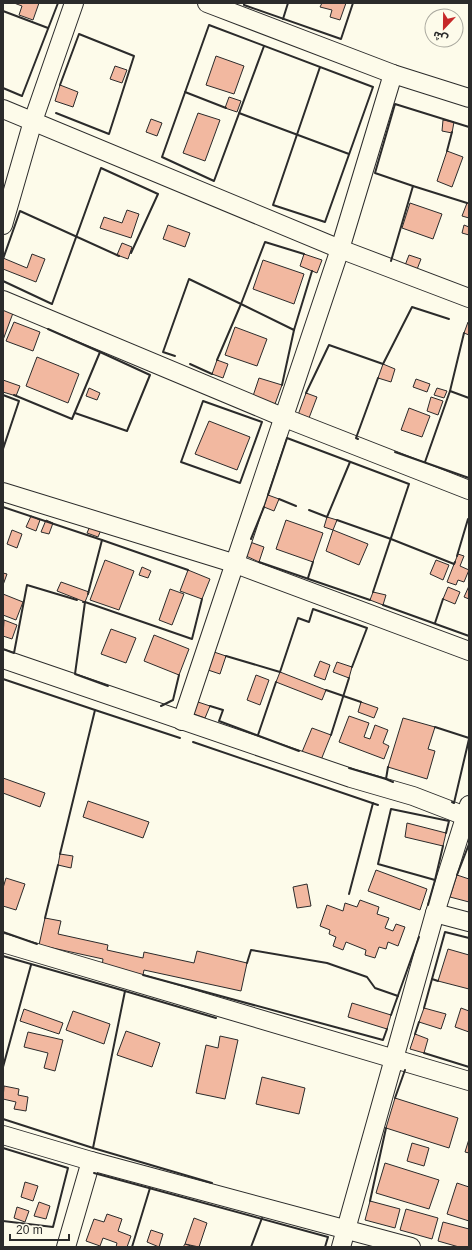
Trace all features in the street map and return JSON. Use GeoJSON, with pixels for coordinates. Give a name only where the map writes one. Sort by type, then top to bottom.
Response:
{"type":"FeatureCollection","features":[{"type":"Feature","properties":{"kind":"street"},"geometry":{"type":"LineString","coordinates":[[3,226],[33,121],[74,3]]}},
{"type":"Feature","properties":{"kind":"street"},"geometry":{"type":"LineString","coordinates":[[207,3],[228,7],[393,74],[469,98]]}},
{"type":"Feature","properties":{"kind":"street"},"geometry":{"type":"LineString","coordinates":[[182,721],[233,564],[285,418],[340,249],[393,74]]}},
{"type":"Feature","properties":{"kind":"street"},"geometry":{"type":"LineString","coordinates":[[3,109],[340,249],[469,298]]}},
{"type":"Feature","properties":{"kind":"street"},"geometry":{"type":"LineString","coordinates":[[3,300],[285,418],[469,490]]}},
{"type":"Feature","properties":{"kind":"street"},"geometry":{"type":"LineString","coordinates":[[3,492],[233,564],[469,651]]}},
{"type":"Feature","properties":{"kind":"street"},"geometry":{"type":"LineString","coordinates":[[3,659],[350,778],[467,810],[435,913],[342,1247]]}},
{"type":"Feature","properties":{"kind":"street"},"geometry":{"type":"LineString","coordinates":[[435,913],[469,922]]}},
{"type":"Feature","properties":{"kind":"street"},"geometry":{"type":"LineString","coordinates":[[3,943],[393,1060],[469,1081]]}},
{"type":"Feature","properties":{"kind":"street"},"geometry":{"type":"LineString","coordinates":[[3,1135],[90,1161],[347,1228],[411,1247]]}},
{"type":"Feature","properties":{"kind":"street"},"geometry":{"type":"LineString","coordinates":[[66,1247],[90,1161]]}},
{"type":"Feature","properties":{"kind":"building"},"geometry":{"type":"Polygon","coordinates":[[[14,3],[39,3],[33,20],[19,15],[22,6],[14,3]]]}},
{"type":"Feature","properties":{"kind":"building"},"geometry":{"type":"Polygon","coordinates":[[[322,3],[346,3],[340,20],[330,17],[332,10],[320,7],[322,3]]]}},
{"type":"Feature","properties":{"kind":"building"},"geometry":{"type":"Polygon","coordinates":[[[216,56],[244,66],[234,94],[206,85],[216,56]]]}},
{"type":"Feature","properties":{"kind":"building"},"geometry":{"type":"Polygon","coordinates":[[[115,66],[127,70],[122,83],[110,79],[115,66]]]}},
{"type":"Feature","properties":{"kind":"building"},"geometry":{"type":"Polygon","coordinates":[[[60,85],[78,92],[73,107],[55,101],[60,85]]]}},
{"type":"Feature","properties":{"kind":"building"},"geometry":{"type":"Polygon","coordinates":[[[229,97],[241,101],[237,112],[225,108],[229,97]]]}},
{"type":"Feature","properties":{"kind":"building"},"geometry":{"type":"Polygon","coordinates":[[[198,113],[220,120],[205,161],[183,153],[198,113]]]}},
{"type":"Feature","properties":{"kind":"building"},"geometry":{"type":"Polygon","coordinates":[[[151,119],[162,123],[157,136],[146,132],[151,119]]]}},
{"type":"Feature","properties":{"kind":"building"},"geometry":{"type":"Polygon","coordinates":[[[443,120],[454,122],[452,133],[442,131],[443,120]]]}},
{"type":"Feature","properties":{"kind":"building"},"geometry":{"type":"Polygon","coordinates":[[[447,151],[463,157],[452,187],[437,181],[447,151]]]}},
{"type":"Feature","properties":{"kind":"building"},"geometry":{"type":"Polygon","coordinates":[[[410,203],[442,214],[433,239],[402,228],[410,203]]]}},
{"type":"Feature","properties":{"kind":"building"},"geometry":{"type":"Polygon","coordinates":[[[467,203],[469,204],[469,218],[462,216],[467,203]]]}},
{"type":"Feature","properties":{"kind":"building"},"geometry":{"type":"Polygon","coordinates":[[[127,210],[139,214],[131,238],[100,228],[104,217],[122,223],[127,210]]]}},
{"type":"Feature","properties":{"kind":"building"},"geometry":{"type":"Polygon","coordinates":[[[168,225],[190,233],[185,247],[163,239],[168,225]]]}},
{"type":"Feature","properties":{"kind":"building"},"geometry":{"type":"Polygon","coordinates":[[[464,225],[469,227],[469,235],[462,233],[464,225]]]}},
{"type":"Feature","properties":{"kind":"building"},"geometry":{"type":"Polygon","coordinates":[[[122,243],[132,247],[128,259],[117,255],[122,243]]]}},
{"type":"Feature","properties":{"kind":"building"},"geometry":{"type":"Polygon","coordinates":[[[32,254],[45,259],[36,282],[3,269],[3,258],[27,268],[32,254]]]}},
{"type":"Feature","properties":{"kind":"building"},"geometry":{"type":"Polygon","coordinates":[[[304,254],[322,260],[317,273],[300,266],[304,254]]]}},
{"type":"Feature","properties":{"kind":"building"},"geometry":{"type":"Polygon","coordinates":[[[409,255],[421,259],[416,272],[404,268],[409,255]]]}},
{"type":"Feature","properties":{"kind":"building"},"geometry":{"type":"Polygon","coordinates":[[[263,260],[304,274],[294,304],[253,289],[263,260]]]}},
{"type":"Feature","properties":{"kind":"building"},"geometry":{"type":"Polygon","coordinates":[[[3,309],[13,313],[3,340],[3,309]]]}},
{"type":"Feature","properties":{"kind":"building"},"geometry":{"type":"Polygon","coordinates":[[[14,322],[40,332],[33,351],[6,341],[14,322]]]}},
{"type":"Feature","properties":{"kind":"building"},"geometry":{"type":"Polygon","coordinates":[[[469,322],[469,335],[464,333],[469,322]]]}},
{"type":"Feature","properties":{"kind":"building"},"geometry":{"type":"Polygon","coordinates":[[[235,327],[267,339],[257,366],[225,355],[235,327]]]}},
{"type":"Feature","properties":{"kind":"building"},"geometry":{"type":"Polygon","coordinates":[[[37,357],[79,374],[68,403],[26,386],[37,357]]]}},
{"type":"Feature","properties":{"kind":"building"},"geometry":{"type":"Polygon","coordinates":[[[217,360],[228,364],[223,378],[212,374],[217,360]]]}},
{"type":"Feature","properties":{"kind":"building"},"geometry":{"type":"Polygon","coordinates":[[[383,364],[395,369],[391,382],[378,378],[383,364]]]}},
{"type":"Feature","properties":{"kind":"building"},"geometry":{"type":"Polygon","coordinates":[[[259,378],[282,385],[275,404],[253,396],[259,378]]]}},
{"type":"Feature","properties":{"kind":"building"},"geometry":{"type":"Polygon","coordinates":[[[416,379],[430,384],[427,392],[413,387],[416,379]]]}},
{"type":"Feature","properties":{"kind":"building"},"geometry":{"type":"Polygon","coordinates":[[[3,380],[20,386],[16,396],[3,392],[3,380]]]}},
{"type":"Feature","properties":{"kind":"building"},"geometry":{"type":"Polygon","coordinates":[[[89,388],[100,393],[97,400],[86,396],[89,388]]]}},
{"type":"Feature","properties":{"kind":"building"},"geometry":{"type":"Polygon","coordinates":[[[437,388],[447,391],[444,398],[434,395],[437,388]]]}},
{"type":"Feature","properties":{"kind":"building"},"geometry":{"type":"Polygon","coordinates":[[[306,393],[317,397],[309,418],[298,415],[306,393]]]}},
{"type":"Feature","properties":{"kind":"building"},"geometry":{"type":"Polygon","coordinates":[[[431,397],[443,401],[438,415],[427,411],[431,397]]]}},
{"type":"Feature","properties":{"kind":"building"},"geometry":{"type":"Polygon","coordinates":[[[409,408],[430,416],[422,437],[401,430],[409,408]]]}},
{"type":"Feature","properties":{"kind":"building"},"geometry":{"type":"Polygon","coordinates":[[[209,421],[250,437],[237,470],[195,454],[209,421]]]}},
{"type":"Feature","properties":{"kind":"building"},"geometry":{"type":"Polygon","coordinates":[[[268,495],[279,499],[274,511],[264,507],[268,495]]]}},
{"type":"Feature","properties":{"kind":"building"},"geometry":{"type":"Polygon","coordinates":[[[31,516],[40,520],[36,531],[26,527],[31,516]]]}},
{"type":"Feature","properties":{"kind":"building"},"geometry":{"type":"Polygon","coordinates":[[[327,517],[337,520],[333,530],[324,527],[327,517]]]}},
{"type":"Feature","properties":{"kind":"building"},"geometry":{"type":"Polygon","coordinates":[[[93,519],[104,523],[98,537],[87,533],[93,519]]]}},
{"type":"Feature","properties":{"kind":"building"},"geometry":{"type":"Polygon","coordinates":[[[46,520],[53,523],[49,534],[41,532],[46,520]]]}},
{"type":"Feature","properties":{"kind":"building"},"geometry":{"type":"Polygon","coordinates":[[[286,520],[323,533],[313,562],[276,549],[286,520]]]}},
{"type":"Feature","properties":{"kind":"building"},"geometry":{"type":"Polygon","coordinates":[[[12,530],[22,534],[17,548],[7,544],[12,530]]]}},
{"type":"Feature","properties":{"kind":"building"},"geometry":{"type":"Polygon","coordinates":[[[333,530],[368,544],[359,565],[326,551],[333,530]]]}},
{"type":"Feature","properties":{"kind":"building"},"geometry":{"type":"Polygon","coordinates":[[[250,542],[264,547],[259,562],[246,556],[250,542]]]}},
{"type":"Feature","properties":{"kind":"building"},"geometry":{"type":"Polygon","coordinates":[[[458,554],[464,556],[460,566],[469,570],[464,582],[458,580],[456,585],[447,582],[458,554]]]}},
{"type":"Feature","properties":{"kind":"building"},"geometry":{"type":"Polygon","coordinates":[[[105,560],[134,571],[119,610],[90,600],[105,560]]]}},
{"type":"Feature","properties":{"kind":"building"},"geometry":{"type":"Polygon","coordinates":[[[436,560],[449,565],[443,580],[430,574],[436,560]]]}},
{"type":"Feature","properties":{"kind":"building"},"geometry":{"type":"Polygon","coordinates":[[[142,567],[151,571],[148,578],[139,575],[142,567]]]}},
{"type":"Feature","properties":{"kind":"building"},"geometry":{"type":"Polygon","coordinates":[[[188,570],[210,579],[202,599],[180,591],[188,570]]]}},
{"type":"Feature","properties":{"kind":"building"},"geometry":{"type":"Polygon","coordinates":[[[3,573],[7,574],[3,585],[3,573]]]}},
{"type":"Feature","properties":{"kind":"building"},"geometry":{"type":"Polygon","coordinates":[[[61,582],[89,592],[85,602],[57,591],[61,582]]]}},
{"type":"Feature","properties":{"kind":"building"},"geometry":{"type":"Polygon","coordinates":[[[469,586],[469,599],[464,597],[469,586]]]}},
{"type":"Feature","properties":{"kind":"building"},"geometry":{"type":"Polygon","coordinates":[[[448,587],[460,592],[455,604],[443,599],[448,587]]]}},
{"type":"Feature","properties":{"kind":"building"},"geometry":{"type":"Polygon","coordinates":[[[170,589],[184,594],[172,625],[159,620],[170,589]]]}},
{"type":"Feature","properties":{"kind":"building"},"geometry":{"type":"Polygon","coordinates":[[[373,592],[386,595],[383,605],[370,600],[373,592]]]}},
{"type":"Feature","properties":{"kind":"building"},"geometry":{"type":"Polygon","coordinates":[[[3,594],[23,602],[16,620],[3,615],[3,594]]]}},
{"type":"Feature","properties":{"kind":"building"},"geometry":{"type":"Polygon","coordinates":[[[4,620],[17,625],[12,639],[3,636],[4,620]]]}},
{"type":"Feature","properties":{"kind":"building"},"geometry":{"type":"Polygon","coordinates":[[[111,629],[136,638],[126,663],[101,654],[111,629]]]}},
{"type":"Feature","properties":{"kind":"building"},"geometry":{"type":"Polygon","coordinates":[[[154,635],[189,649],[179,675],[144,661],[154,635]]]}},
{"type":"Feature","properties":{"kind":"building"},"geometry":{"type":"Polygon","coordinates":[[[214,652],[226,656],[220,674],[208,670],[214,652]]]}},
{"type":"Feature","properties":{"kind":"building"},"geometry":{"type":"Polygon","coordinates":[[[320,661],[330,665],[325,680],[314,676],[320,661]]]}},
{"type":"Feature","properties":{"kind":"building"},"geometry":{"type":"Polygon","coordinates":[[[337,662],[352,667],[349,678],[333,672],[337,662]]]}},
{"type":"Feature","properties":{"kind":"building"},"geometry":{"type":"Polygon","coordinates":[[[280,672],[326,690],[322,700],[276,682],[280,672]]]}},
{"type":"Feature","properties":{"kind":"building"},"geometry":{"type":"Polygon","coordinates":[[[256,675],[269,680],[260,705],[247,700],[256,675]]]}},
{"type":"Feature","properties":{"kind":"building"},"geometry":{"type":"Polygon","coordinates":[[[195,701],[210,706],[205,718],[191,713],[195,701]]]}},
{"type":"Feature","properties":{"kind":"building"},"geometry":{"type":"Polygon","coordinates":[[[361,702],[378,708],[374,718],[358,712],[361,702]]]}},
{"type":"Feature","properties":{"kind":"building"},"geometry":{"type":"Polygon","coordinates":[[[349,716],[369,723],[364,737],[370,739],[375,725],[388,730],[383,743],[389,746],[384,759],[339,742],[349,716]]]}},
{"type":"Feature","properties":{"kind":"building"},"geometry":{"type":"Polygon","coordinates":[[[403,718],[435,727],[428,749],[435,751],[427,779],[388,767],[403,718]]]}},
{"type":"Feature","properties":{"kind":"building"},"geometry":{"type":"Polygon","coordinates":[[[312,728],[331,735],[321,760],[302,752],[312,728]]]}},
{"type":"Feature","properties":{"kind":"building"},"geometry":{"type":"Polygon","coordinates":[[[3,778],[45,793],[40,807],[3,793],[3,778]]]}},
{"type":"Feature","properties":{"kind":"building"},"geometry":{"type":"Polygon","coordinates":[[[88,801],[149,822],[143,838],[83,817],[88,801]]]}},
{"type":"Feature","properties":{"kind":"building"},"geometry":{"type":"Polygon","coordinates":[[[407,823],[446,833],[443,846],[405,837],[407,823]]]}},
{"type":"Feature","properties":{"kind":"building"},"geometry":{"type":"Polygon","coordinates":[[[60,854],[73,856],[71,868],[58,865],[60,854]]]}},
{"type":"Feature","properties":{"kind":"building"},"geometry":{"type":"Polygon","coordinates":[[[376,870],[427,889],[420,910],[368,891],[376,870]]]}},
{"type":"Feature","properties":{"kind":"building"},"geometry":{"type":"Polygon","coordinates":[[[457,875],[469,879],[469,902],[450,897],[457,875]]]}},
{"type":"Feature","properties":{"kind":"building"},"geometry":{"type":"Polygon","coordinates":[[[6,878],[25,884],[16,910],[3,906],[3,888],[6,878]]]}},
{"type":"Feature","properties":{"kind":"building"},"geometry":{"type":"Polygon","coordinates":[[[307,884],[311,906],[297,908],[293,887],[307,884]]]}},
{"type":"Feature","properties":{"kind":"building"},"geometry":{"type":"Polygon","coordinates":[[[360,900],[379,907],[377,914],[389,918],[385,928],[393,931],[396,924],[405,927],[398,946],[388,942],[386,949],[379,947],[375,958],[365,955],[366,950],[346,942],[343,950],[333,946],[336,937],[329,934],[330,930],[320,926],[327,905],[343,911],[345,903],[357,907],[360,900]]]}},
{"type":"Feature","properties":{"kind":"building"},"geometry":{"type":"Polygon","coordinates":[[[45,918],[61,921],[58,934],[108,945],[107,950],[143,958],[144,952],[194,963],[197,951],[247,963],[241,991],[144,970],[143,975],[102,966],[103,959],[39,945],[45,918]]]}},
{"type":"Feature","properties":{"kind":"building"},"geometry":{"type":"Polygon","coordinates":[[[448,949],[469,955],[469,989],[438,981],[448,949]]]}},
{"type":"Feature","properties":{"kind":"building"},"geometry":{"type":"Polygon","coordinates":[[[352,1003],[391,1015],[387,1029],[348,1017],[352,1003]]]}},
{"type":"Feature","properties":{"kind":"building"},"geometry":{"type":"Polygon","coordinates":[[[424,1008],[446,1014],[441,1029],[419,1022],[424,1008]]]}},
{"type":"Feature","properties":{"kind":"building"},"geometry":{"type":"Polygon","coordinates":[[[461,1008],[469,1011],[469,1032],[455,1027],[461,1008]]]}},
{"type":"Feature","properties":{"kind":"building"},"geometry":{"type":"Polygon","coordinates":[[[24,1009],[63,1023],[59,1034],[20,1021],[24,1009]]]}},
{"type":"Feature","properties":{"kind":"building"},"geometry":{"type":"Polygon","coordinates":[[[73,1011],[110,1024],[104,1044],[66,1030],[73,1011]]]}},
{"type":"Feature","properties":{"kind":"building"},"geometry":{"type":"Polygon","coordinates":[[[126,1031],[160,1043],[152,1067],[117,1055],[126,1031]]]}},
{"type":"Feature","properties":{"kind":"building"},"geometry":{"type":"Polygon","coordinates":[[[28,1032],[63,1040],[55,1071],[44,1068],[48,1053],[24,1047],[28,1032]]]}},
{"type":"Feature","properties":{"kind":"building"},"geometry":{"type":"Polygon","coordinates":[[[415,1034],[428,1039],[424,1053],[410,1049],[415,1034]]]}},
{"type":"Feature","properties":{"kind":"building"},"geometry":{"type":"Polygon","coordinates":[[[220,1036],[238,1040],[225,1099],[196,1093],[206,1045],[218,1048],[220,1036]]]}},
{"type":"Feature","properties":{"kind":"building"},"geometry":{"type":"Polygon","coordinates":[[[262,1077],[305,1088],[299,1114],[256,1104],[262,1077]]]}},
{"type":"Feature","properties":{"kind":"building"},"geometry":{"type":"Polygon","coordinates":[[[4,1086],[19,1089],[18,1095],[28,1097],[26,1111],[14,1109],[16,1102],[3,1099],[4,1086]]]}},
{"type":"Feature","properties":{"kind":"building"},"geometry":{"type":"Polygon","coordinates":[[[395,1098],[458,1118],[449,1148],[386,1128],[395,1098]]]}},
{"type":"Feature","properties":{"kind":"building"},"geometry":{"type":"Polygon","coordinates":[[[469,1139],[469,1153],[465,1152],[469,1139]]]}},
{"type":"Feature","properties":{"kind":"building"},"geometry":{"type":"Polygon","coordinates":[[[412,1143],[429,1148],[424,1166],[407,1161],[412,1143]]]}},
{"type":"Feature","properties":{"kind":"building"},"geometry":{"type":"Polygon","coordinates":[[[385,1163],[439,1180],[429,1209],[376,1193],[385,1163]]]}},
{"type":"Feature","properties":{"kind":"building"},"geometry":{"type":"Polygon","coordinates":[[[25,1182],[38,1186],[33,1201],[21,1197],[25,1182]]]}},
{"type":"Feature","properties":{"kind":"building"},"geometry":{"type":"Polygon","coordinates":[[[457,1183],[469,1187],[469,1221],[447,1214],[457,1183]]]}},
{"type":"Feature","properties":{"kind":"building"},"geometry":{"type":"Polygon","coordinates":[[[370,1201],[400,1209],[395,1228],[365,1220],[370,1201]]]}},
{"type":"Feature","properties":{"kind":"building"},"geometry":{"type":"Polygon","coordinates":[[[39,1202],[50,1206],[46,1219],[34,1216],[39,1202]]]}},
{"type":"Feature","properties":{"kind":"building"},"geometry":{"type":"Polygon","coordinates":[[[17,1207],[29,1211],[25,1222],[14,1218],[17,1207]]]}},
{"type":"Feature","properties":{"kind":"building"},"geometry":{"type":"Polygon","coordinates":[[[406,1209],[438,1218],[432,1239],[400,1230],[406,1209]]]}},
{"type":"Feature","properties":{"kind":"building"},"geometry":{"type":"Polygon","coordinates":[[[107,1214],[122,1219],[118,1231],[131,1236],[127,1247],[116,1247],[117,1243],[103,1238],[100,1246],[86,1241],[94,1219],[104,1222],[107,1214]]]}},
{"type":"Feature","properties":{"kind":"building"},"geometry":{"type":"Polygon","coordinates":[[[194,1218],[207,1223],[199,1247],[185,1244],[194,1218]]]}},
{"type":"Feature","properties":{"kind":"building"},"geometry":{"type":"Polygon","coordinates":[[[443,1222],[469,1229],[469,1247],[459,1247],[438,1241],[443,1222]]]}},
{"type":"Feature","properties":{"kind":"building"},"geometry":{"type":"Polygon","coordinates":[[[151,1230],[163,1234],[159,1247],[147,1242],[151,1230]]]}},
{"type":"Feature","properties":{"kind":"building"},"geometry":{"type":"Polygon","coordinates":[[[185,1244],[194,1247],[183,1247],[185,1244]]]}},
{"type":"Feature","properties":{"kind":"wall"},"geometry":{"type":"LineString","coordinates":[[3,88],[22,96],[58,3]]}},
{"type":"Feature","properties":{"kind":"wall"},"geometry":{"type":"LineString","coordinates":[[244,3],[244,5],[341,39],[353,3]]}},
{"type":"Feature","properties":{"kind":"wall"},"geometry":{"type":"LineString","coordinates":[[283,19],[288,3]]}},
{"type":"Feature","properties":{"kind":"wall"},"geometry":{"type":"LineString","coordinates":[[3,11],[48,28]]}},
{"type":"Feature","properties":{"kind":"wall"},"geometry":{"type":"LineString","coordinates":[[264,46],[214,181],[162,157],[209,25],[373,87],[325,222],[273,205],[320,67]]}},
{"type":"Feature","properties":{"kind":"wall"},"geometry":{"type":"LineString","coordinates":[[56,113],[109,134],[134,56],[79,34],[60,85]]}},
{"type":"Feature","properties":{"kind":"wall"},"geometry":{"type":"LineString","coordinates":[[185,92],[226,108]]}},
{"type":"Feature","properties":{"kind":"wall"},"geometry":{"type":"LineString","coordinates":[[413,186],[375,173],[395,104],[469,127]]}},
{"type":"Feature","properties":{"kind":"wall"},"geometry":{"type":"LineString","coordinates":[[239,113],[349,154]]}},
{"type":"Feature","properties":{"kind":"wall"},"geometry":{"type":"LineString","coordinates":[[447,151],[452,132]]}},
{"type":"Feature","properties":{"kind":"wall"},"geometry":{"type":"LineString","coordinates":[[3,281],[52,304],[101,168],[158,194],[131,253]]}},
{"type":"Feature","properties":{"kind":"wall"},"geometry":{"type":"LineString","coordinates":[[391,261],[413,186],[467,203]]}},
{"type":"Feature","properties":{"kind":"wall"},"geometry":{"type":"LineString","coordinates":[[3,259],[20,211],[119,256]]}},
{"type":"Feature","properties":{"kind":"wall"},"geometry":{"type":"LineString","coordinates":[[304,254],[265,242],[241,304],[294,330],[312,271]]}},
{"type":"Feature","properties":{"kind":"wall"},"geometry":{"type":"LineString","coordinates":[[175,356],[163,352],[189,279],[241,304],[217,360]]}},
{"type":"Feature","properties":{"kind":"wall"},"geometry":{"type":"LineString","coordinates":[[306,393],[329,345],[383,364],[412,307],[449,319]]}},
{"type":"Feature","properties":{"kind":"wall"},"geometry":{"type":"LineString","coordinates":[[14,395],[72,419],[100,352],[48,329]]}},
{"type":"Feature","properties":{"kind":"wall"},"geometry":{"type":"LineString","coordinates":[[282,385],[294,330]]}},
{"type":"Feature","properties":{"kind":"wall"},"geometry":{"type":"LineString","coordinates":[[450,391],[464,333]]}},
{"type":"Feature","properties":{"kind":"wall"},"geometry":{"type":"LineString","coordinates":[[75,413],[127,431],[150,375],[100,352]]}},
{"type":"Feature","properties":{"kind":"wall"},"geometry":{"type":"LineString","coordinates":[[190,364],[212,374]]}},
{"type":"Feature","properties":{"kind":"wall"},"geometry":{"type":"LineString","coordinates":[[358,439],[356,438],[378,378]]}},
{"type":"Feature","properties":{"kind":"wall"},"geometry":{"type":"LineString","coordinates":[[425,462],[450,391],[469,398]]}},
{"type":"Feature","properties":{"kind":"wall"},"geometry":{"type":"LineString","coordinates":[[3,395],[19,401],[3,449]]}},
{"type":"Feature","properties":{"kind":"wall"},"geometry":{"type":"LineString","coordinates":[[203,401],[262,422],[240,483],[181,462],[203,401]]}},
{"type":"Feature","properties":{"kind":"wall"},"geometry":{"type":"LineString","coordinates":[[268,495],[287,438],[409,484],[373,592]]}},
{"type":"Feature","properties":{"kind":"wall"},"geometry":{"type":"LineString","coordinates":[[395,452],[469,478]]}},
{"type":"Feature","properties":{"kind":"wall"},"geometry":{"type":"LineString","coordinates":[[309,510],[327,517],[350,462]]}},
{"type":"Feature","properties":{"kind":"wall"},"geometry":{"type":"LineString","coordinates":[[279,499],[296,506]]}},
{"type":"Feature","properties":{"kind":"wall"},"geometry":{"type":"LineString","coordinates":[[3,507],[102,540],[88,594]]}},
{"type":"Feature","properties":{"kind":"wall"},"geometry":{"type":"LineString","coordinates":[[251,539],[264,507]]}},
{"type":"Feature","properties":{"kind":"wall"},"geometry":{"type":"LineString","coordinates":[[457,556],[468,519]]}},
{"type":"Feature","properties":{"kind":"wall"},"geometry":{"type":"LineString","coordinates":[[337,520],[391,539],[454,564],[455,562]]}},
{"type":"Feature","properties":{"kind":"wall"},"geometry":{"type":"LineString","coordinates":[[102,540],[188,570]]}},
{"type":"Feature","properties":{"kind":"wall"},"geometry":{"type":"LineString","coordinates":[[259,562],[370,600]]}},
{"type":"Feature","properties":{"kind":"wall"},"geometry":{"type":"LineString","coordinates":[[308,578],[313,562]]}},
{"type":"Feature","properties":{"kind":"wall"},"geometry":{"type":"LineString","coordinates":[[3,649],[14,653],[27,585],[77,600]]}},
{"type":"Feature","properties":{"kind":"wall"},"geometry":{"type":"LineString","coordinates":[[85,602],[192,639],[202,599]]}},
{"type":"Feature","properties":{"kind":"wall"},"geometry":{"type":"LineString","coordinates":[[435,623],[443,599]]}},
{"type":"Feature","properties":{"kind":"wall"},"geometry":{"type":"LineString","coordinates":[[83,602],[85,602],[75,674],[108,686]]}},
{"type":"Feature","properties":{"kind":"wall"},"geometry":{"type":"LineString","coordinates":[[383,605],[469,636]]}},
{"type":"Feature","properties":{"kind":"wall"},"geometry":{"type":"LineString","coordinates":[[226,656],[280,672],[298,618],[309,622],[313,609],[367,628],[352,667]]}},
{"type":"Feature","properties":{"kind":"wall"},"geometry":{"type":"LineString","coordinates":[[161,706],[173,700],[179,675]]}},
{"type":"Feature","properties":{"kind":"wall"},"geometry":{"type":"LineString","coordinates":[[331,735],[349,678]]}},
{"type":"Feature","properties":{"kind":"wall"},"geometry":{"type":"LineString","coordinates":[[3,679],[95,710],[60,854]]}},
{"type":"Feature","properties":{"kind":"wall"},"geometry":{"type":"LineString","coordinates":[[258,735],[276,682]]}},
{"type":"Feature","properties":{"kind":"wall"},"geometry":{"type":"LineString","coordinates":[[326,690],[361,702]]}},
{"type":"Feature","properties":{"kind":"wall"},"geometry":{"type":"LineString","coordinates":[[210,706],[223,710],[219,721],[299,751]]}},
{"type":"Feature","properties":{"kind":"wall"},"geometry":{"type":"LineString","coordinates":[[95,710],[180,738]]}},
{"type":"Feature","properties":{"kind":"wall"},"geometry":{"type":"LineString","coordinates":[[435,727],[469,738]]}},
{"type":"Feature","properties":{"kind":"wall"},"geometry":{"type":"LineString","coordinates":[[452,802],[454,803],[469,739]]}},
{"type":"Feature","properties":{"kind":"wall"},"geometry":{"type":"LineString","coordinates":[[193,742],[378,805]]}},
{"type":"Feature","properties":{"kind":"wall"},"geometry":{"type":"LineString","coordinates":[[388,767],[386,779],[393,782]]}},
{"type":"Feature","properties":{"kind":"wall"},"geometry":{"type":"LineString","coordinates":[[349,768],[386,779]]}},
{"type":"Feature","properties":{"kind":"wall"},"geometry":{"type":"LineString","coordinates":[[349,894],[373,803]]}},
{"type":"Feature","properties":{"kind":"wall"},"geometry":{"type":"LineString","coordinates":[[443,846],[435,880],[378,864],[391,809],[449,821],[446,833]]}},
{"type":"Feature","properties":{"kind":"wall"},"geometry":{"type":"LineString","coordinates":[[457,875],[469,844]]}},
{"type":"Feature","properties":{"kind":"wall"},"geometry":{"type":"LineString","coordinates":[[45,918],[58,865]]}},
{"type":"Feature","properties":{"kind":"wall"},"geometry":{"type":"LineString","coordinates":[[428,905],[435,880]]}},
{"type":"Feature","properties":{"kind":"wall"},"geometry":{"type":"LineString","coordinates":[[3,932],[37,944]]}},
{"type":"Feature","properties":{"kind":"wall"},"geometry":{"type":"LineString","coordinates":[[438,981],[432,979],[445,932],[469,938]]}},
{"type":"Feature","properties":{"kind":"wall"},"geometry":{"type":"LineString","coordinates":[[391,1015],[419,937]]}},
{"type":"Feature","properties":{"kind":"wall"},"geometry":{"type":"LineString","coordinates":[[247,963],[251,950],[327,963],[367,977],[375,988],[398,996]]}},
{"type":"Feature","properties":{"kind":"wall"},"geometry":{"type":"LineString","coordinates":[[3,956],[125,991]]}},
{"type":"Feature","properties":{"kind":"wall"},"geometry":{"type":"LineString","coordinates":[[3,1067],[31,965]]}},
{"type":"Feature","properties":{"kind":"wall"},"geometry":{"type":"LineString","coordinates":[[143,975],[383,1040],[387,1029]]}},
{"type":"Feature","properties":{"kind":"wall"},"geometry":{"type":"LineString","coordinates":[[424,1008],[432,979]]}},
{"type":"Feature","properties":{"kind":"wall"},"geometry":{"type":"LineString","coordinates":[[212,1183],[93,1148],[125,991],[216,1018]]}},
{"type":"Feature","properties":{"kind":"wall"},"geometry":{"type":"LineString","coordinates":[[415,1034],[419,1022]]}},
{"type":"Feature","properties":{"kind":"wall"},"geometry":{"type":"LineString","coordinates":[[424,1053],[469,1067]]}},
{"type":"Feature","properties":{"kind":"wall"},"geometry":{"type":"LineString","coordinates":[[395,1098],[405,1070]]}},
{"type":"Feature","properties":{"kind":"wall"},"geometry":{"type":"LineString","coordinates":[[3,1119],[93,1148]]}},
{"type":"Feature","properties":{"kind":"wall"},"geometry":{"type":"LineString","coordinates":[[370,1201],[386,1128]]}},
{"type":"Feature","properties":{"kind":"wall"},"geometry":{"type":"LineString","coordinates":[[3,1148],[68,1168],[53,1227],[3,1221]]}},
{"type":"Feature","properties":{"kind":"wall"},"geometry":{"type":"LineString","coordinates":[[94,1173],[328,1237],[325,1247]]}},
{"type":"Feature","properties":{"kind":"wall"},"geometry":{"type":"LineString","coordinates":[[132,1247],[150,1188]]}},
{"type":"Feature","properties":{"kind":"wall"},"geometry":{"type":"LineString","coordinates":[[251,1247],[262,1218]]}},
{"type":"Feature","properties":{"kind":"wall"},"geometry":{"type":"LineString","coordinates":[[352,1247],[357,1247]]}}]}
